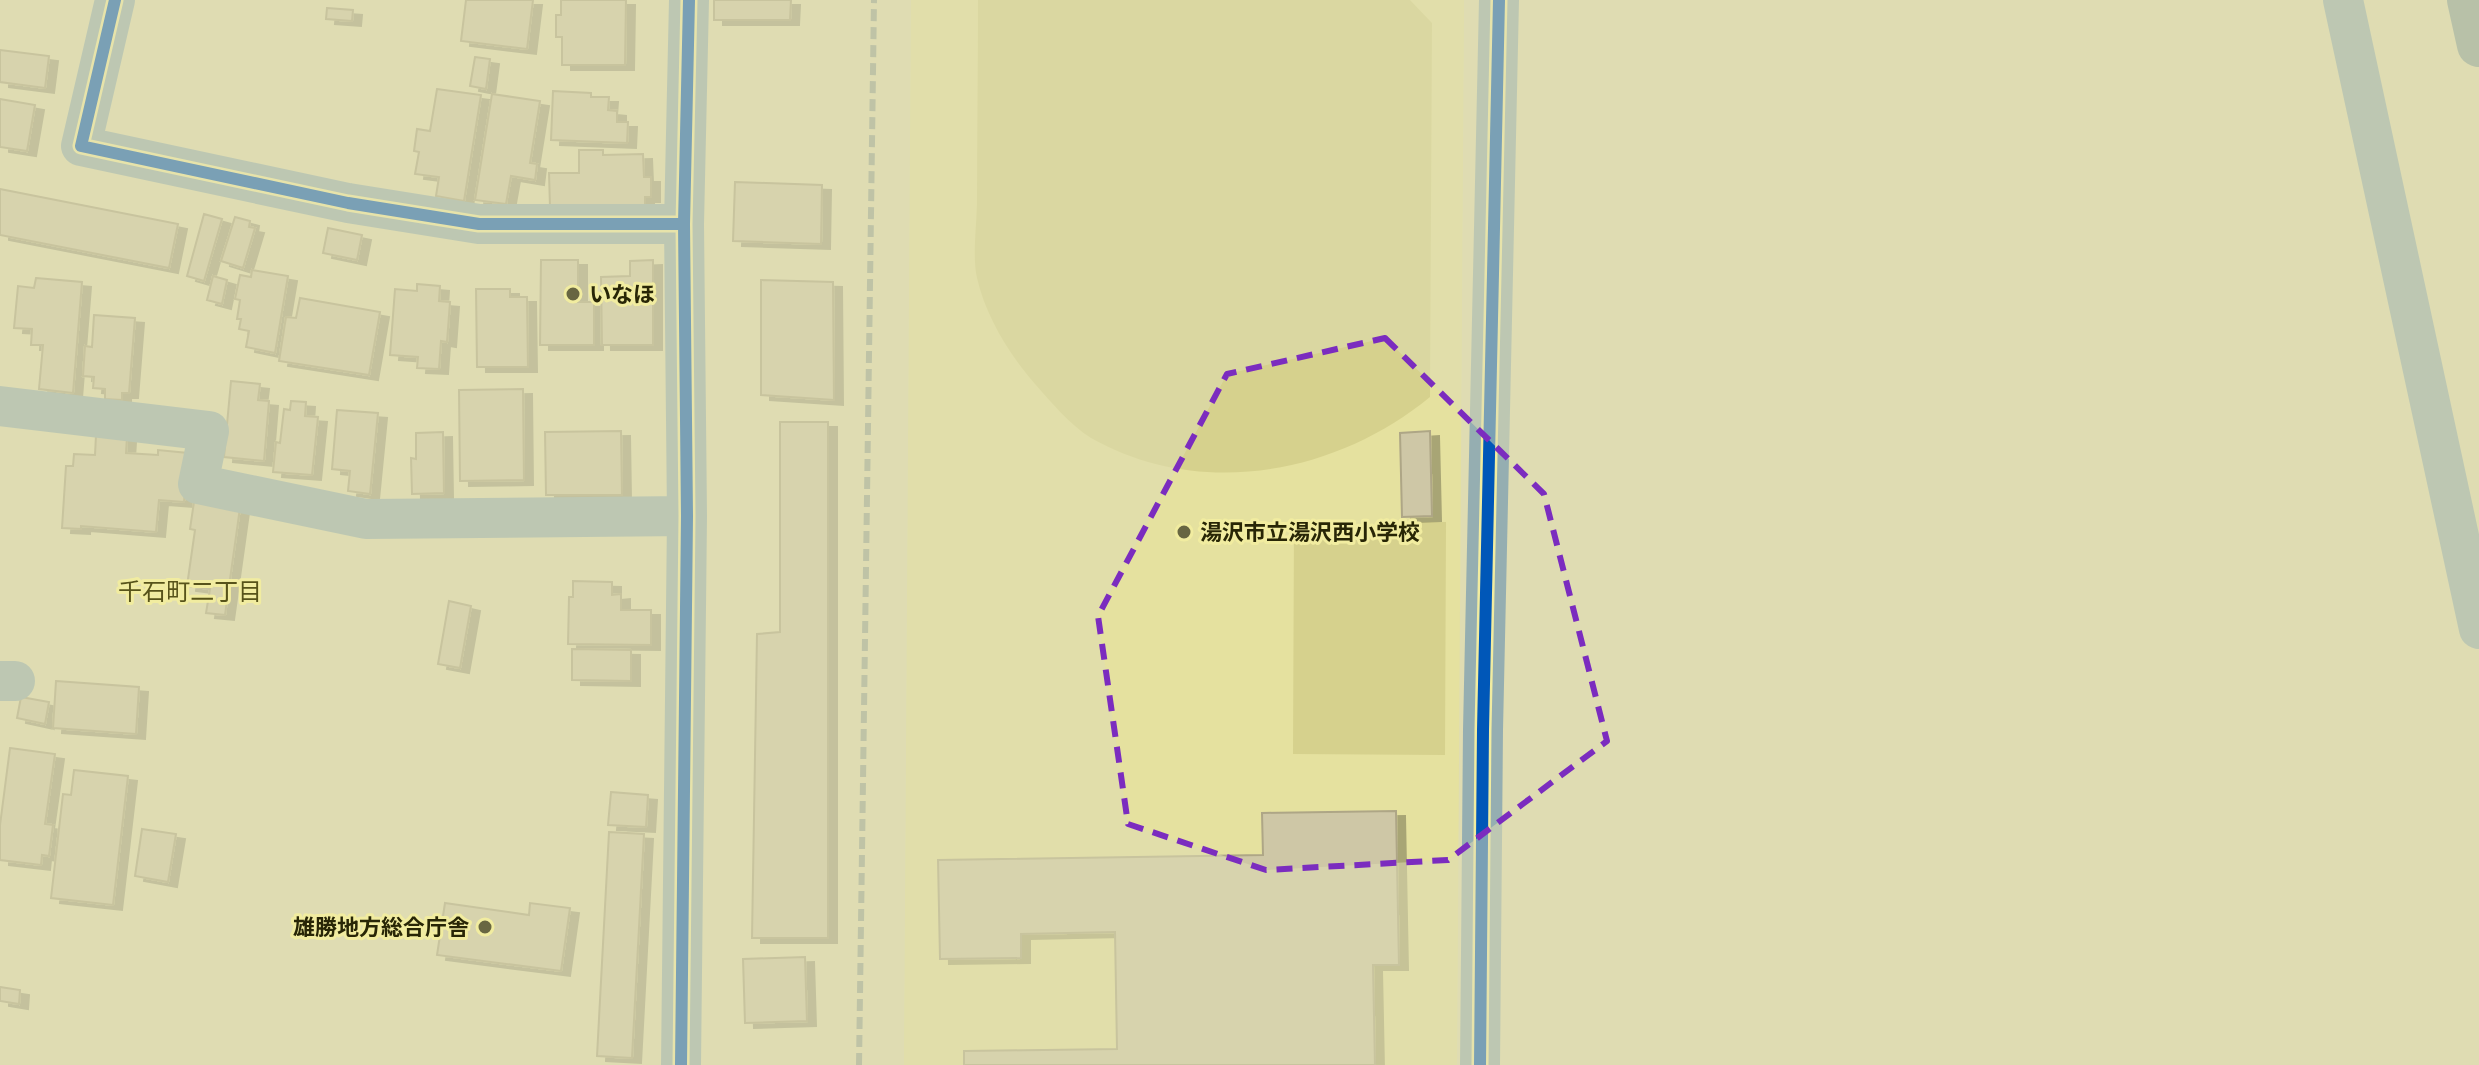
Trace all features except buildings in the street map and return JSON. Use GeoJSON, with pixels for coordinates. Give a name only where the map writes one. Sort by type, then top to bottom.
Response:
{"type":"FeatureCollection","features":[{"type":"Feature","properties":{"kind":"highway"},"geometry":{"type":"LineString","coordinates":[[2469,0],[2479,45]]}},
{"type":"Feature","properties":{"kind":"street"},"geometry":{"type":"LineString","coordinates":[[115,0],[81,146],[348,203],[479,224],[684,224]]}},
{"type":"Feature","properties":{"kind":"street"},"geometry":{"type":"LineString","coordinates":[[681,1065],[687,516],[684,224],[689,0]]}},
{"type":"Feature","properties":{"kind":"street"},"geometry":{"type":"LineString","coordinates":[[1480,1065],[1483,714],[1499,0]]}},
{"type":"Feature","properties":{"kind":"street"},"geometry":{"type":"LineString","coordinates":[[2343,0],[2479,629]]}},
{"type":"Feature","properties":{"kind":"street"},"geometry":{"type":"LineString","coordinates":[[0,406],[209,431],[198,484],[366,519],[687,516]]}},
{"type":"Feature","properties":{"kind":"highlighted area"},"geometry":{"type":"Polygon","coordinates":[[[1385,338],[1544,494],[1607,741],[1448,860],[1266,870],[1128,824],[1098,616],[1227,374],[1385,338]]]}},
{"type":"Feature","properties":{"kind":"shaded area","name":"湯沢市立湯沢西小学校"},"geometry":{"type":"Polygon","coordinates":[[[911,0],[1464,0],[1457,1065],[904,1065],[911,0]]]}},
{"type":"Feature","properties":{"kind":"shaded area"},"geometry":{"type":"Polygon","coordinates":[[[978,0],[1410,0],[1432,23],[1430,397],[1393,423],[1353,445],[1310,460],[1266,470],[1222,473],[1177,469],[1133,457],[1091,438],[1076,427],[1035,384],[1008,348],[992,321],[977,278],[978,0]]]}},
{"type":"Feature","properties":{"kind":"shaded area"},"geometry":{"type":"Polygon","coordinates":[[[1383,522],[1446,522],[1445,755],[1293,754],[1294,523],[1341,523],[1364,543],[1383,522]]]}},
{"type":"Feature","properties":{"kind":"railway"},"geometry":{"type":"LineString","coordinates":[[859,1065],[874,0]]}},
{"type":"Feature","properties":{"kind":"cycle path"},"geometry":{"type":"LineString","coordinates":[[115,0],[81,146],[348,203],[479,224],[684,224]]}},
{"type":"Feature","properties":{"kind":"cycle path"},"geometry":{"type":"LineString","coordinates":[[681,1065],[687,516],[684,224],[689,0]]}},
{"type":"Feature","properties":{"kind":"cycle path"},"geometry":{"type":"LineString","coordinates":[[1480,1065],[1483,730],[1499,0]]}},
{"type":"Feature","properties":{"kind":"place","name":"いなほ"},"geometry":{"type":"Point","coordinates":[573,294]}},
{"type":"Feature","properties":{"kind":"place","name":"湯沢市立湯沢西小学校"},"geometry":{"type":"Point","coordinates":[1184,532]}},
{"type":"Feature","properties":{"kind":"place","name":"雄勝地方総合庁舎"},"geometry":{"type":"Point","coordinates":[485,927]}},
{"type":"Feature","properties":{"kind":"district","name":"千石町二丁目"},"geometry":{"type":"Point","coordinates":[190,591]}}]}
